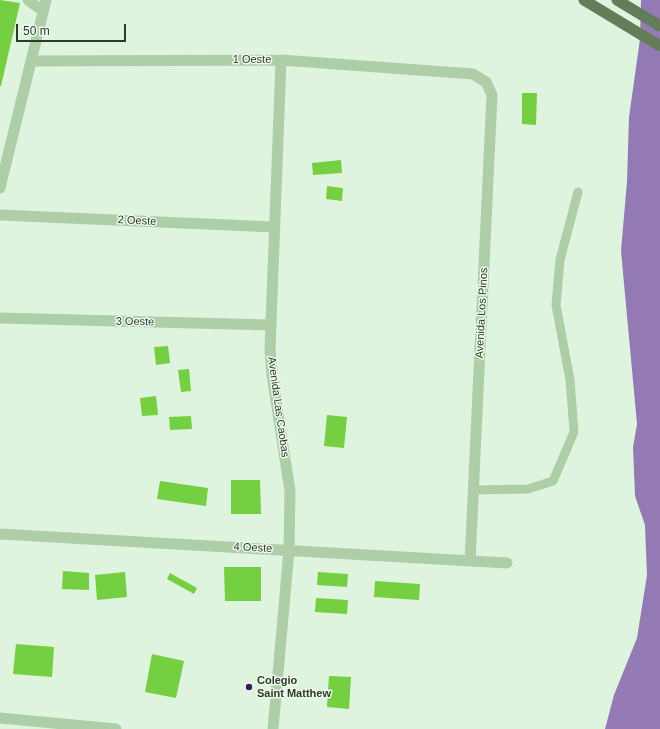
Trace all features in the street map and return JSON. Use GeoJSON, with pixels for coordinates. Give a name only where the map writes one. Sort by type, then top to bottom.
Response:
{"type":"FeatureCollection","features":[{"type":"Feature","properties":{"kind":"main road"},"geometry":{"type":"LineString","coordinates":[[584,0],[660,46]]}},
{"type":"Feature","properties":{"kind":"main road"},"geometry":{"type":"LineString","coordinates":[[618,0],[660,26]]}},
{"type":"Feature","properties":{"kind":"street"},"geometry":{"type":"LineString","coordinates":[[0,188],[45,5],[28,0]]}},
{"type":"Feature","properties":{"kind":"street","name":"1 Oeste"},"geometry":{"type":"LineString","coordinates":[[31,61],[281,60],[473,74]]}},
{"type":"Feature","properties":{"kind":"street","name":"Avenida Las Caobas"},"geometry":{"type":"LineString","coordinates":[[273,729],[289,550],[290,491],[272,375],[270,325],[281,60]]}},
{"type":"Feature","properties":{"kind":"street","name":"Avenida Los Pinos"},"geometry":{"type":"LineString","coordinates":[[470,561],[492,94],[486,82],[473,74]]}},
{"type":"Feature","properties":{"kind":"street","name":"2 Oeste"},"geometry":{"type":"LineString","coordinates":[[0,215],[274,227]]}},
{"type":"Feature","properties":{"kind":"street","name":"3 Oeste"},"geometry":{"type":"LineString","coordinates":[[0,318],[270,325]]}},
{"type":"Feature","properties":{"kind":"street","name":"4 Oeste"},"geometry":{"type":"LineString","coordinates":[[0,534],[507,563]]}},
{"type":"Feature","properties":{"kind":"street"},"geometry":{"type":"LineString","coordinates":[[0,718],[116,729]]}},
{"type":"Feature","properties":{"kind":"lane"},"geometry":{"type":"LineString","coordinates":[[473,490],[528,489],[553,481],[574,432],[570,380],[556,306],[560,260],[578,192]]}},
{"type":"Feature","properties":{"kind":"shaded area"},"geometry":{"type":"Polygon","coordinates":[[[641,0],[660,0],[660,729],[605,729],[614,695],[637,638],[647,575],[645,525],[635,496],[633,447],[637,424],[621,251],[627,181],[629,117],[640,39],[641,0]]]}},
{"type":"Feature","properties":{"kind":"building"},"geometry":{"type":"Polygon","coordinates":[[[0,0],[20,3],[1,86],[0,86],[0,0]]]}},
{"type":"Feature","properties":{"kind":"building"},"geometry":{"type":"Polygon","coordinates":[[[522,93],[537,93],[536,125],[522,124],[522,93]]]}},
{"type":"Feature","properties":{"kind":"building"},"geometry":{"type":"Polygon","coordinates":[[[341,160],[342,173],[313,175],[312,163],[341,160]]]}},
{"type":"Feature","properties":{"kind":"building"},"geometry":{"type":"Polygon","coordinates":[[[327,186],[343,188],[342,201],[326,199],[327,186]]]}},
{"type":"Feature","properties":{"kind":"building"},"geometry":{"type":"Polygon","coordinates":[[[168,346],[170,363],[156,365],[154,347],[168,346]]]}},
{"type":"Feature","properties":{"kind":"building"},"geometry":{"type":"Polygon","coordinates":[[[189,369],[191,391],[181,392],[178,370],[189,369]]]}},
{"type":"Feature","properties":{"kind":"building"},"geometry":{"type":"Polygon","coordinates":[[[156,396],[158,415],[142,416],[140,398],[156,396]]]}},
{"type":"Feature","properties":{"kind":"building"},"geometry":{"type":"Polygon","coordinates":[[[327,415],[347,417],[344,448],[324,446],[327,415]]]}},
{"type":"Feature","properties":{"kind":"building"},"geometry":{"type":"Polygon","coordinates":[[[191,416],[192,429],[170,430],[169,417],[191,416]]]}},
{"type":"Feature","properties":{"kind":"building"},"geometry":{"type":"Polygon","coordinates":[[[231,480],[260,480],[261,514],[231,514],[231,480]]]}},
{"type":"Feature","properties":{"kind":"building"},"geometry":{"type":"Polygon","coordinates":[[[160,481],[208,488],[206,506],[157,499],[160,481]]]}},
{"type":"Feature","properties":{"kind":"building"},"geometry":{"type":"Polygon","coordinates":[[[224,567],[261,567],[261,601],[225,601],[224,567]]]}},
{"type":"Feature","properties":{"kind":"building"},"geometry":{"type":"Polygon","coordinates":[[[63,571],[89,573],[89,590],[62,589],[63,571]]]}},
{"type":"Feature","properties":{"kind":"building"},"geometry":{"type":"Polygon","coordinates":[[[125,572],[127,597],[97,600],[95,575],[125,572]]]}},
{"type":"Feature","properties":{"kind":"building"},"geometry":{"type":"Polygon","coordinates":[[[318,572],[348,574],[347,587],[317,585],[318,572]]]}},
{"type":"Feature","properties":{"kind":"building"},"geometry":{"type":"Polygon","coordinates":[[[170,573],[197,588],[194,594],[167,579],[170,573]]]}},
{"type":"Feature","properties":{"kind":"building"},"geometry":{"type":"Polygon","coordinates":[[[375,581],[420,584],[419,600],[374,597],[375,581]]]}},
{"type":"Feature","properties":{"kind":"building"},"geometry":{"type":"Polygon","coordinates":[[[316,598],[348,600],[347,614],[315,612],[316,598]]]}},
{"type":"Feature","properties":{"kind":"building"},"geometry":{"type":"Polygon","coordinates":[[[16,644],[54,647],[52,677],[13,674],[16,644]]]}},
{"type":"Feature","properties":{"kind":"building"},"geometry":{"type":"Polygon","coordinates":[[[152,654],[184,661],[176,698],[145,692],[152,654]]]}},
{"type":"Feature","properties":{"kind":"building"},"geometry":{"type":"Polygon","coordinates":[[[329,676],[351,677],[349,709],[327,707],[329,676]]]}},
{"type":"Feature","properties":{"kind":"place","name":"Colegio Saint Matthew"},"geometry":{"type":"Point","coordinates":[249,687]}}]}
